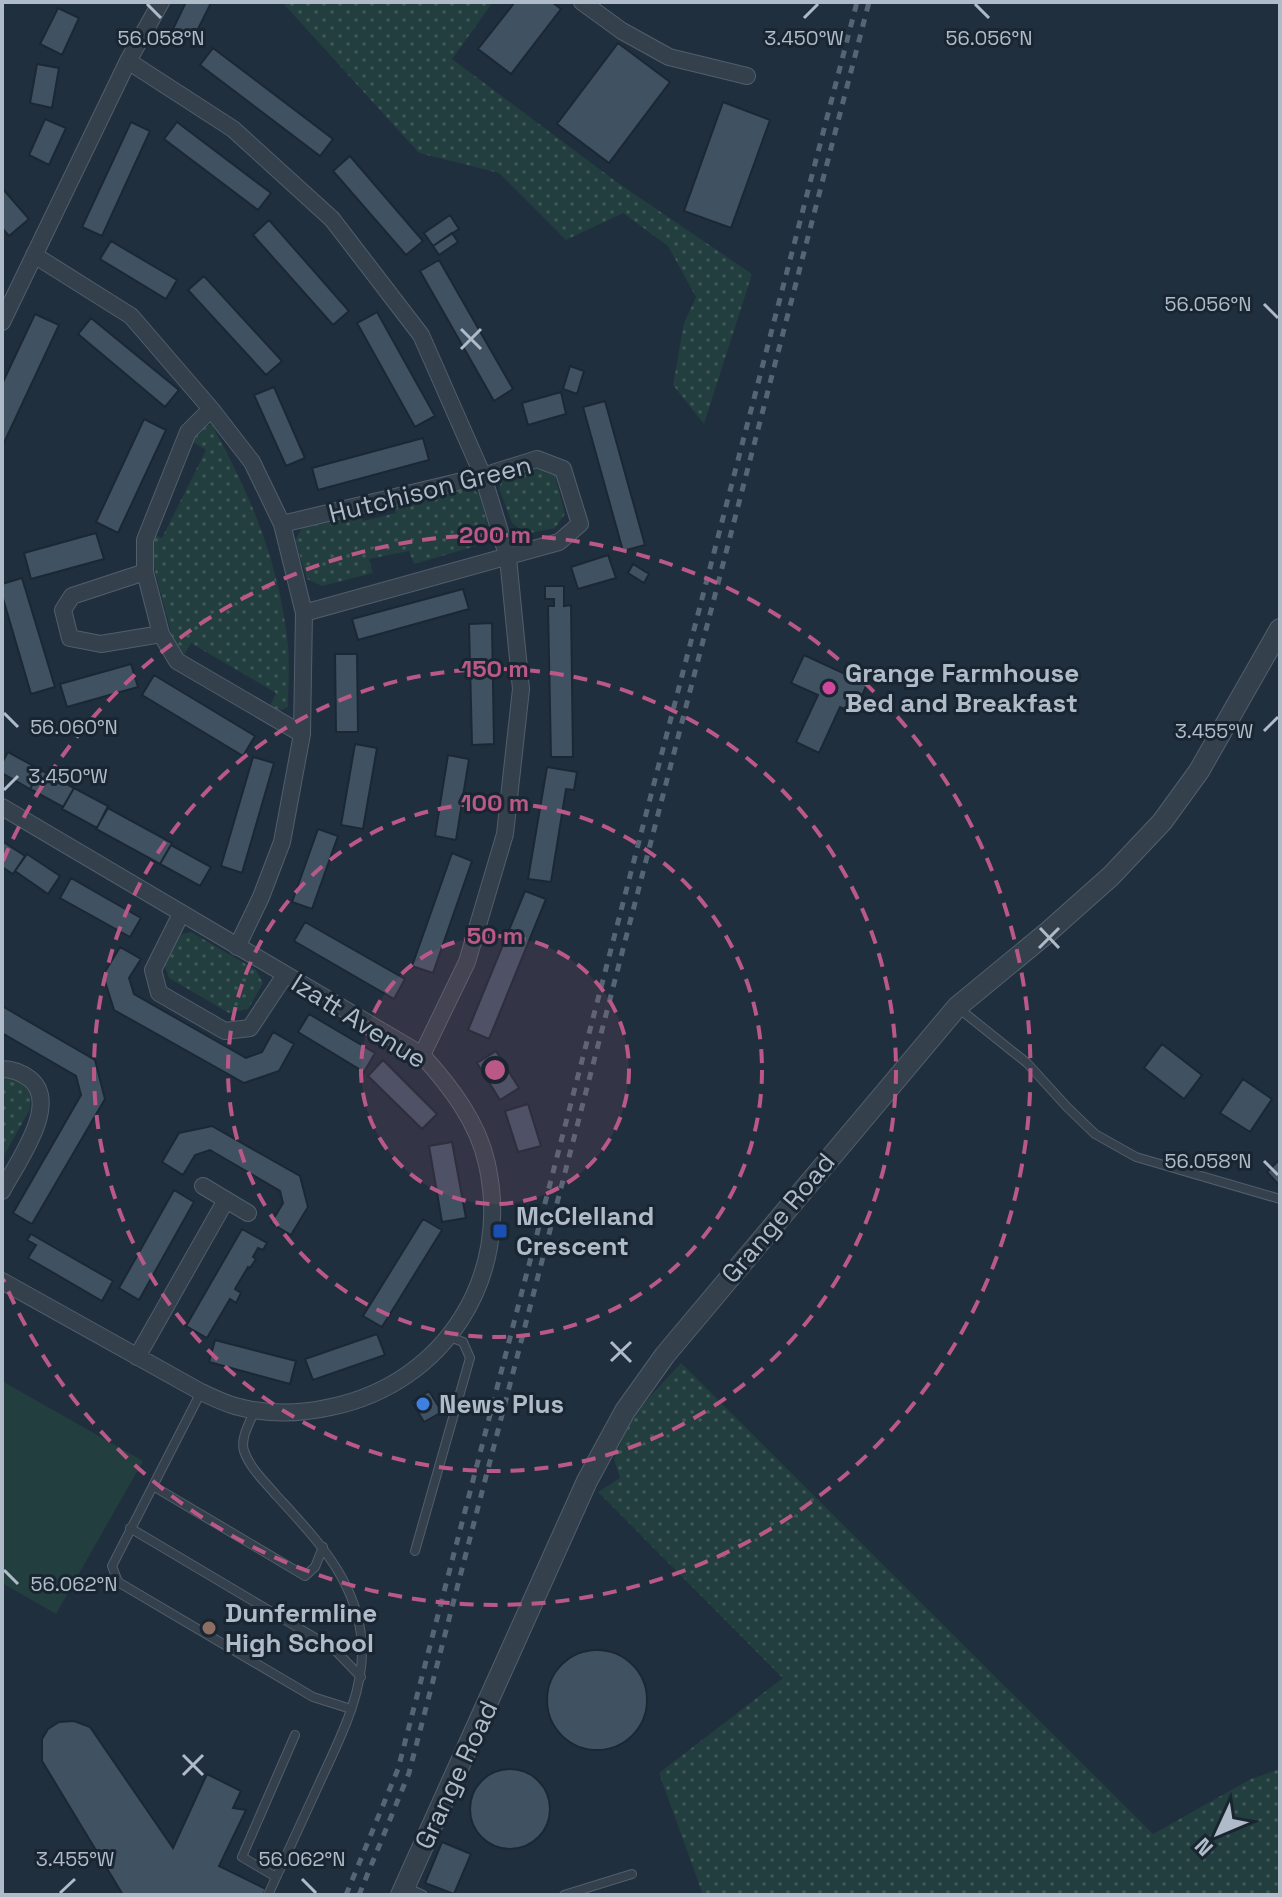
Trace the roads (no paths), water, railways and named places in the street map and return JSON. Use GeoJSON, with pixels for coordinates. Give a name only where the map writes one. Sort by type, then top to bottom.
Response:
{"type":"FeatureCollection","features":[{"type":"Feature","properties":{"kind":"street"},"geometry":{"type":"LineString","coordinates":[[2,322],[128,61],[161,2]]}},
{"type":"Feature","properties":{"kind":"street"},"geometry":{"type":"LineString","coordinates":[[582,2],[622,31],[669,57],[747,76]]}},
{"type":"Feature","properties":{"kind":"street"},"geometry":{"type":"LineString","coordinates":[[128,61],[233,129],[332,219],[421,335],[483,476],[508,558],[521,689],[505,834],[467,962],[422,1055]]}},
{"type":"Feature","properties":{"kind":"street"},"geometry":{"type":"LineString","coordinates":[[34,255],[131,316],[252,462],[282,524],[304,613],[302,734],[282,842],[237,947]]}},
{"type":"Feature","properties":{"kind":"street"},"geometry":{"type":"LineString","coordinates":[[211,409],[188,432],[145,540],[145,572],[161,634],[177,661],[302,734]]}},
{"type":"Feature","properties":{"kind":"street","name":"Hutchison Green"},"geometry":{"type":"LineString","coordinates":[[282,524],[483,476],[537,459],[563,469],[580,524],[559,542],[304,613]]}},
{"type":"Feature","properties":{"kind":"street"},"geometry":{"type":"LineString","coordinates":[[145,572],[72,596],[63,610],[70,638],[101,644],[161,634]]}},
{"type":"Feature","properties":{"kind":"street","name":"Grange Road"},"geometry":{"type":"LineString","coordinates":[[410,1892],[587,1481],[625,1411],[665,1355],[957,1007],[1090,895],[1162,822],[1199,771],[1280,629]]}},
{"type":"Feature","properties":{"kind":"street","name":"Izatt Avenue"},"geometry":{"type":"LineString","coordinates":[[2,807],[422,1055],[450,1086],[470,1122],[487,1162],[492,1201],[492,1239],[483,1274],[470,1305],[450,1337],[427,1359],[378,1393],[303,1413],[234,1406],[201,1392],[2,1281]]}},
{"type":"Feature","properties":{"kind":"street"},"geometry":{"type":"LineString","coordinates":[[181,914],[153,970],[159,993],[225,1031],[250,1028],[285,975]]}},
{"type":"Feature","properties":{"kind":"street"},"geometry":{"type":"LineString","coordinates":[[2,1069],[22,1073],[38,1086],[43,1103],[38,1123],[2,1191]]}},
{"type":"Feature","properties":{"kind":"street"},"geometry":{"type":"LineString","coordinates":[[203,1186],[248,1213]]}},
{"type":"Feature","properties":{"kind":"street"},"geometry":{"type":"LineString","coordinates":[[137,1357],[226,1200]]}},
{"type":"Feature","properties":{"kind":"lane"},"geometry":{"type":"LineString","coordinates":[[957,1007],[1027,1063],[1095,1134],[1136,1157],[1280,1199]]}},
{"type":"Feature","properties":{"kind":"lane"},"geometry":{"type":"LineString","coordinates":[[415,1551],[470,1358],[463,1342],[450,1337]]}},
{"type":"Feature","properties":{"kind":"lane"},"geometry":{"type":"LineString","coordinates":[[201,1392],[112,1566],[118,1582],[313,1697],[351,1709]]}},
{"type":"Feature","properties":{"kind":"lane"},"geometry":{"type":"LineString","coordinates":[[255,1410],[246,1430],[243,1448],[253,1468],[341,1571],[357,1607],[362,1644],[361,1677],[351,1709],[268,1895]]}},
{"type":"Feature","properties":{"kind":"lane"},"geometry":{"type":"LineString","coordinates":[[153,1486],[305,1576],[315,1567],[323,1547]]}},
{"type":"Feature","properties":{"kind":"lane"},"geometry":{"type":"LineString","coordinates":[[130,1528],[334,1649],[361,1677]]}},
{"type":"Feature","properties":{"kind":"lane"},"geometry":{"type":"LineString","coordinates":[[276,1877],[242,1857],[295,1735]]}},
{"type":"Feature","properties":{"kind":"lane"},"geometry":{"type":"LineString","coordinates":[[564,1895],[632,1874]]}},
{"type":"Feature","properties":{"kind":"railway"},"geometry":{"type":"LineString","coordinates":[[346,1895],[398,1769],[857,2]]}},
{"type":"Feature","properties":{"kind":"railway"},"geometry":{"type":"LineString","coordinates":[[359,1895],[409,1773],[869,2]]}},
{"type":"Feature","properties":{"kind":"place","name":"Grange Farmhouse Bed and Breakfast"},"geometry":{"type":"Point","coordinates":[829,688]}},
{"type":"Feature","properties":{"kind":"place","name":"McClelland Crescent"},"geometry":{"type":"Point","coordinates":[500,1231]}},
{"type":"Feature","properties":{"kind":"place","name":"News Plus"},"geometry":{"type":"Point","coordinates":[423,1404]}},
{"type":"Feature","properties":{"kind":"place","name":"Dunfermline High School"},"geometry":{"type":"Point","coordinates":[209,1628]}}]}
